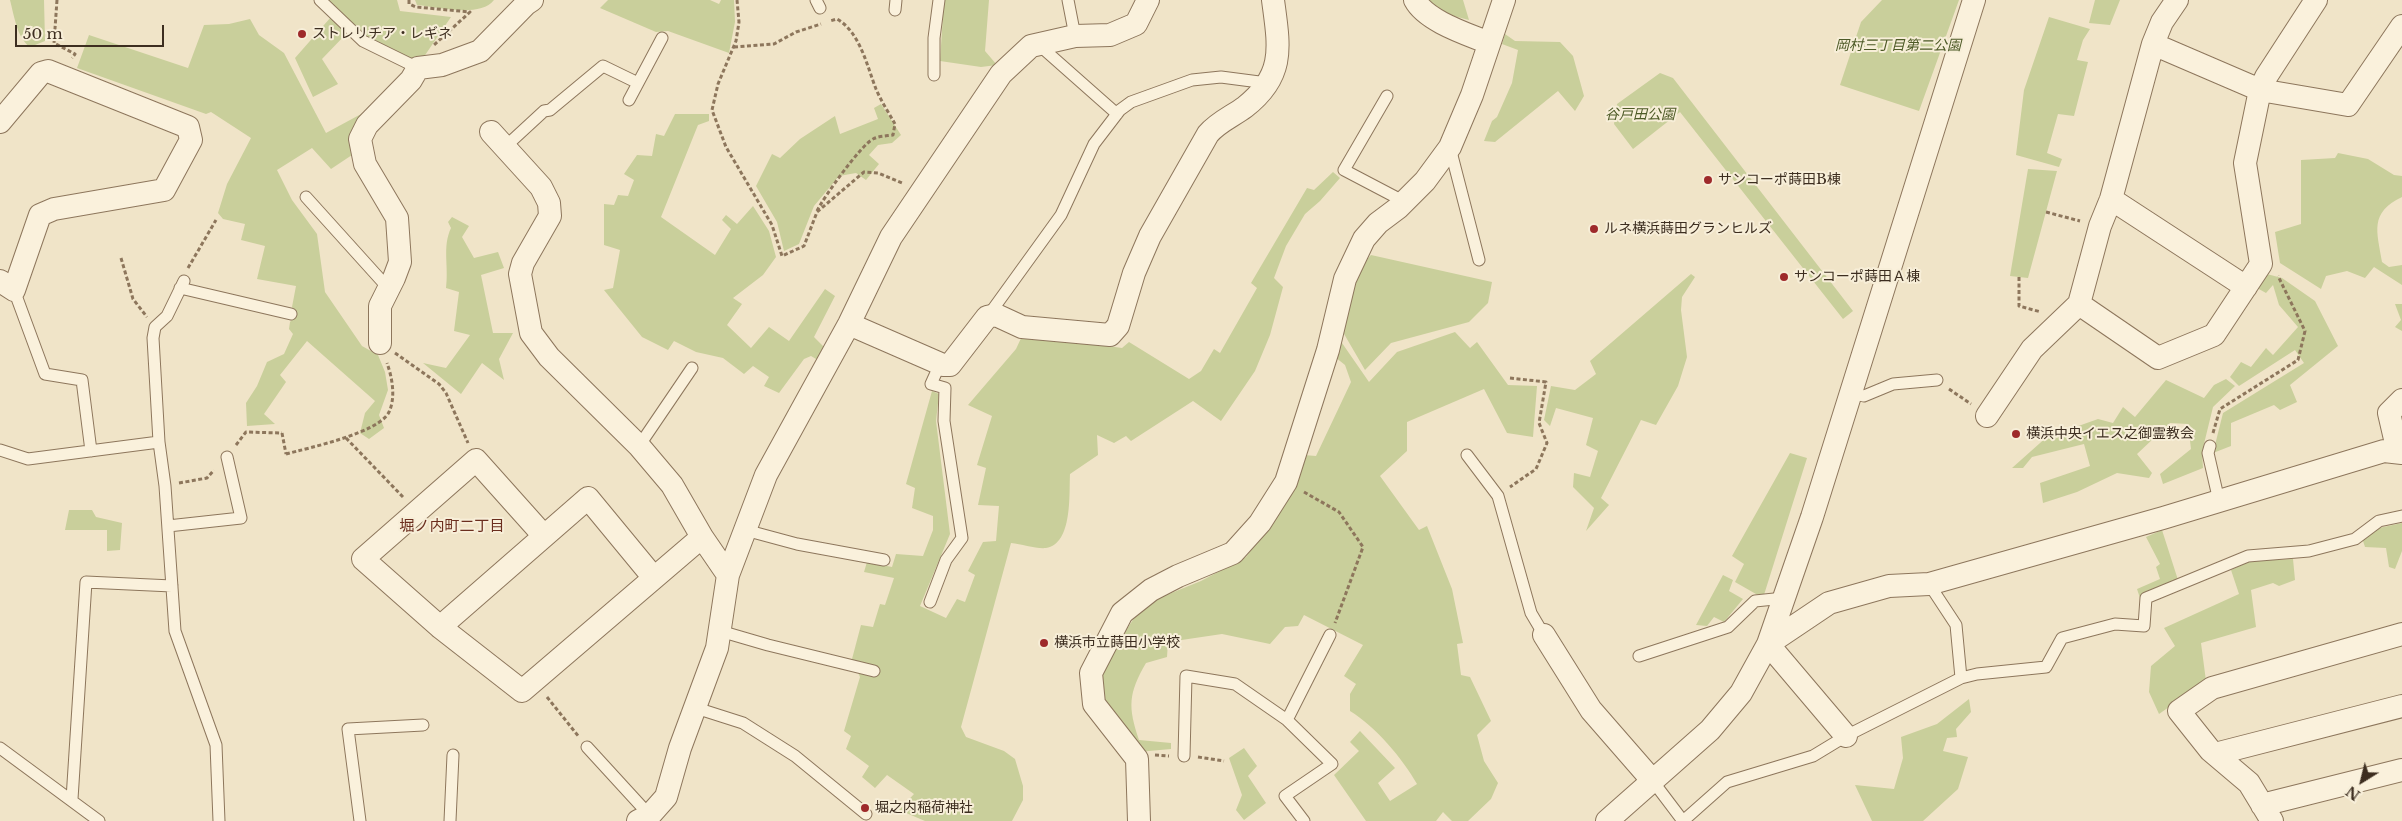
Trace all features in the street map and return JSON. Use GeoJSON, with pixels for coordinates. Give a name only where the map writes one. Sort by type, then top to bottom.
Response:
{"type":"FeatureCollection","features":[{"type":"Feature","properties":{"kind":"street"},"geometry":{"type":"LineString","coordinates":[[380,343],[380,306],[400,262],[397,218],[365,164],[360,139],[367,125],[411,80],[418,68],[442,64],[480,51],[532,0]]}},
{"type":"Feature","properties":{"kind":"street"},"geometry":{"type":"LineString","coordinates":[[647,819],[666,797],[680,748],[717,648],[728,575],[766,475],[849,324],[891,237],[1001,74],[1031,46],[1075,36],[1110,34],[1136,24],[1148,0]]}},
{"type":"Feature","properties":{"kind":"street"},"geometry":{"type":"LineString","coordinates":[[849,324],[940,364],[950,365],[987,317],[996,315],[1022,327],[1110,335],[1118,326],[1134,273],[1150,236],[1208,134],[1214,127],[1245,107],[1264,90],[1276,64],[1280,47],[1273,0]]}},
{"type":"Feature","properties":{"kind":"street"},"geometry":{"type":"LineString","coordinates":[[1415,0],[1419,8],[1433,18],[1489,43]]}},
{"type":"Feature","properties":{"kind":"street"},"geometry":{"type":"LineString","coordinates":[[1138,821],[1137,759],[1094,704],[1091,673],[1122,613],[1151,590],[1178,576],[1233,554],[1260,523],[1286,482],[1328,350],[1344,279],[1364,240],[1378,223],[1405,202],[1425,181],[1450,147],[1472,95],[1504,0]]}},
{"type":"Feature","properties":{"kind":"street"},"geometry":{"type":"LineString","coordinates":[[1607,821],[1710,730],[1723,716],[1742,694],[1768,644],[1812,517],[1974,0]]}},
{"type":"Feature","properties":{"kind":"street"},"geometry":{"type":"LineString","coordinates":[[1987,416],[2032,349],[2072,311],[2100,226],[2111,199],[2153,44],[2162,22],[2177,0]]}},
{"type":"Feature","properties":{"kind":"street"},"geometry":{"type":"LineString","coordinates":[[2072,311],[2158,358],[2214,335],[2260,264],[2245,163],[2260,90],[2266,77],[2316,0]]}},
{"type":"Feature","properties":{"kind":"street"},"geometry":{"type":"LineString","coordinates":[[2153,44],[2260,90],[2348,105],[2402,26]]}},
{"type":"Feature","properties":{"kind":"street"},"geometry":{"type":"LineString","coordinates":[[0,122],[41,73],[48,71],[188,127],[191,140],[164,190],[54,209],[40,215],[7,285]]}},
{"type":"Feature","properties":{"kind":"street"},"geometry":{"type":"LineString","coordinates":[[498,140],[541,188],[549,202],[550,216],[522,263],[520,274],[531,333],[549,357],[639,446],[672,485],[702,537],[728,575]]}},
{"type":"Feature","properties":{"kind":"street"},"geometry":{"type":"LineString","coordinates":[[2111,199],[2246,287]]}},
{"type":"Feature","properties":{"kind":"street"},"geometry":{"type":"LineString","coordinates":[[1768,644],[1829,603],[1889,586],[1929,584],[2219,501],[2384,451],[2400,452],[2389,413],[2402,400]]}},
{"type":"Feature","properties":{"kind":"street"},"geometry":{"type":"LineString","coordinates":[[544,536],[476,460],[363,560],[440,627],[522,691],[702,537]]}},
{"type":"Feature","properties":{"kind":"street"},"geometry":{"type":"LineString","coordinates":[[440,627],[588,498],[654,578]]}},
{"type":"Feature","properties":{"kind":"street"},"geometry":{"type":"LineString","coordinates":[[2402,634],[2212,688],[2180,711],[2215,754],[2249,784],[2267,813],[2402,770]]}},
{"type":"Feature","properties":{"kind":"street"},"geometry":{"type":"LineString","coordinates":[[1544,635],[1591,710],[1652,780]]}},
{"type":"Feature","properties":{"kind":"street"},"geometry":{"type":"LineString","coordinates":[[1768,644],[1846,736]]}},
{"type":"Feature","properties":{"kind":"street"},"geometry":{"type":"LineString","coordinates":[[2215,754],[2402,706]]}},
{"type":"Feature","properties":{"kind":"lane"},"geometry":{"type":"LineString","coordinates":[[320,0],[363,41],[418,68]]}},
{"type":"Feature","properties":{"kind":"lane"},"geometry":{"type":"LineString","coordinates":[[934,75],[934,38],[939,0]]}},
{"type":"Feature","properties":{"kind":"lane"},"geometry":{"type":"LineString","coordinates":[[1068,0],[1075,36]]}},
{"type":"Feature","properties":{"kind":"lane"},"geometry":{"type":"LineString","coordinates":[[629,100],[662,38]]}},
{"type":"Feature","properties":{"kind":"lane"},"geometry":{"type":"LineString","coordinates":[[1039,45],[1117,114]]}},
{"type":"Feature","properties":{"kind":"lane"},"geometry":{"type":"LineString","coordinates":[[498,140],[544,111],[550,110],[603,66],[638,83]]}},
{"type":"Feature","properties":{"kind":"lane"},"geometry":{"type":"LineString","coordinates":[[987,317],[1060,215],[1094,144],[1117,114],[1131,102],[1192,80],[1222,77],[1267,83]]}},
{"type":"Feature","properties":{"kind":"lane"},"geometry":{"type":"LineString","coordinates":[[1387,96],[1344,170],[1405,202]]}},
{"type":"Feature","properties":{"kind":"lane"},"geometry":{"type":"LineString","coordinates":[[1450,147],[1479,260]]}},
{"type":"Feature","properties":{"kind":"lane"},"geometry":{"type":"LineString","coordinates":[[306,197],[388,289]]}},
{"type":"Feature","properties":{"kind":"lane"},"geometry":{"type":"LineString","coordinates":[[219,821],[216,745],[176,631],[165,486],[159,442],[153,338],[155,326],[167,316],[182,284],[291,314]]}},
{"type":"Feature","properties":{"kind":"lane"},"geometry":{"type":"LineString","coordinates":[[7,285],[45,374],[82,380],[91,451]]}},
{"type":"Feature","properties":{"kind":"lane"},"geometry":{"type":"LineString","coordinates":[[930,602],[946,560],[962,538],[944,421],[944,388],[931,384],[940,364]]}},
{"type":"Feature","properties":{"kind":"lane"},"geometry":{"type":"LineString","coordinates":[[639,446],[692,368]]}},
{"type":"Feature","properties":{"kind":"lane"},"geometry":{"type":"LineString","coordinates":[[1850,393],[1864,396],[1893,384],[1937,380]]}},
{"type":"Feature","properties":{"kind":"lane"},"geometry":{"type":"LineString","coordinates":[[0,450],[28,459],[159,442]]}},
{"type":"Feature","properties":{"kind":"lane"},"geometry":{"type":"LineString","coordinates":[[2210,446],[2208,453],[2219,501]]}},
{"type":"Feature","properties":{"kind":"lane"},"geometry":{"type":"LineString","coordinates":[[1467,455],[1498,496],[1531,612],[1544,635]]}},
{"type":"Feature","properties":{"kind":"lane"},"geometry":{"type":"LineString","coordinates":[[168,526],[242,518],[227,457]]}},
{"type":"Feature","properties":{"kind":"lane"},"geometry":{"type":"LineString","coordinates":[[1652,780],[1683,821],[1727,782],[1813,756],[1846,736],[1961,678],[1977,674],[2046,667],[2062,638],[2115,624],[2144,626],[2146,598],[2248,556],[2309,551],[2355,538],[2379,521],[2402,516]]}},
{"type":"Feature","properties":{"kind":"lane"},"geometry":{"type":"LineString","coordinates":[[745,530],[797,544],[884,560]]}},
{"type":"Feature","properties":{"kind":"lane"},"geometry":{"type":"LineString","coordinates":[[72,799],[86,582],[172,586]]}},
{"type":"Feature","properties":{"kind":"lane"},"geometry":{"type":"LineString","coordinates":[[1929,584],[1956,625],[1961,678]]}},
{"type":"Feature","properties":{"kind":"lane"},"geometry":{"type":"LineString","coordinates":[[1640,656],[1728,627],[1754,601],[1784,598]]}},
{"type":"Feature","properties":{"kind":"lane"},"geometry":{"type":"LineString","coordinates":[[720,631],[874,671]]}},
{"type":"Feature","properties":{"kind":"lane"},"geometry":{"type":"LineString","coordinates":[[1287,720],[1330,635]]}},
{"type":"Feature","properties":{"kind":"lane"},"geometry":{"type":"LineString","coordinates":[[1184,756],[1186,676],[1235,684],[1287,720],[1332,764],[1285,796],[1304,821]]}},
{"type":"Feature","properties":{"kind":"lane"},"geometry":{"type":"LineString","coordinates":[[696,708],[743,723],[795,756],[866,814]]}},
{"type":"Feature","properties":{"kind":"lane"},"geometry":{"type":"LineString","coordinates":[[360,821],[348,729],[423,725]]}},
{"type":"Feature","properties":{"kind":"lane"},"geometry":{"type":"LineString","coordinates":[[587,747],[647,819]]}},
{"type":"Feature","properties":{"kind":"lane"},"geometry":{"type":"LineString","coordinates":[[0,748],[72,799],[99,821]]}},
{"type":"Feature","properties":{"kind":"lane"},"geometry":{"type":"LineString","coordinates":[[450,821],[453,755]]}},
{"type":"Feature","properties":{"kind":"path"},"geometry":{"type":"LineString","coordinates":[[58,0],[54,43],[75,54]]}},
{"type":"Feature","properties":{"kind":"path"},"geometry":{"type":"LineString","coordinates":[[409,0],[409,4],[416,7],[470,12],[457,24]]}},
{"type":"Feature","properties":{"kind":"path"},"geometry":{"type":"LineString","coordinates":[[734,47],[774,44],[796,32],[837,19],[849,26],[877,90],[895,124],[892,135],[872,139],[858,151],[821,203],[804,246],[782,256],[772,226],[726,147],[712,110],[718,84],[734,47],[739,22],[737,0]]}},
{"type":"Feature","properties":{"kind":"path"},"geometry":{"type":"LineString","coordinates":[[817,212],[864,172],[878,173],[920,194]]}},
{"type":"Feature","properties":{"kind":"path"},"geometry":{"type":"LineString","coordinates":[[2046,212],[2100,226]]}},
{"type":"Feature","properties":{"kind":"path"},"geometry":{"type":"LineString","coordinates":[[189,267],[216,220]]}},
{"type":"Feature","properties":{"kind":"path"},"geometry":{"type":"LineString","coordinates":[[121,258],[133,299],[155,326]]}},
{"type":"Feature","properties":{"kind":"path"},"geometry":{"type":"LineString","coordinates":[[2210,446],[2220,409],[2298,360],[2305,331],[2275,271],[2260,264]]}},
{"type":"Feature","properties":{"kind":"path"},"geometry":{"type":"LineString","coordinates":[[2019,277],[2019,306],[2072,311]]}},
{"type":"Feature","properties":{"kind":"path"},"geometry":{"type":"LineString","coordinates":[[282,433],[286,454],[346,438],[381,422],[389,412],[394,382],[380,343]]}},
{"type":"Feature","properties":{"kind":"path"},"geometry":{"type":"LineString","coordinates":[[380,343],[439,384],[446,393],[476,460]]}},
{"type":"Feature","properties":{"kind":"path"},"geometry":{"type":"LineString","coordinates":[[1498,496],[1536,469],[1547,443],[1540,423],[1546,382],[1510,378]]}},
{"type":"Feature","properties":{"kind":"path"},"geometry":{"type":"LineString","coordinates":[[1937,380],[1987,416]]}},
{"type":"Feature","properties":{"kind":"path"},"geometry":{"type":"LineString","coordinates":[[346,438],[401,494]]}},
{"type":"Feature","properties":{"kind":"path"},"geometry":{"type":"LineString","coordinates":[[1286,482],[1339,512],[1362,547],[1330,635]]}},
{"type":"Feature","properties":{"kind":"path"},"geometry":{"type":"LineString","coordinates":[[533,680],[587,747]]}},
{"type":"Feature","properties":{"kind":"green space"},"geometry":{"type":"Polygon","coordinates":[[[10,0],[44,0],[45,41],[30,47],[26,43],[17,26],[10,0]]]}},
{"type":"Feature","properties":{"kind":"green space"},"geometry":{"type":"Polygon","coordinates":[[[323,0],[397,0],[400,11],[451,17],[419,64],[369,40],[323,0]]]}},
{"type":"Feature","properties":{"kind":"green space"},"geometry":{"type":"Polygon","coordinates":[[[415,0],[494,0],[479,9],[458,10],[417,5],[415,0]]]}},
{"type":"Feature","properties":{"kind":"green space"},"geometry":{"type":"Polygon","coordinates":[[[608,0],[710,0],[719,4],[721,0],[734,0],[735,22],[729,53],[668,31],[656,32],[600,8],[608,0]]]}},
{"type":"Feature","properties":{"kind":"green space"},"geometry":{"type":"Polygon","coordinates":[[[944,0],[989,0],[985,51],[997,65],[981,67],[940,61],[944,0]]]}},
{"type":"Feature","properties":{"kind":"green space"},"geometry":{"type":"Polygon","coordinates":[[[1427,0],[1463,0],[1469,20],[1446,14],[1427,0]]]}},
{"type":"Feature","properties":{"kind":"green space","name":"岡村三丁目第二公園"},"geometry":{"type":"Polygon","coordinates":[[[1882,0],[1959,0],[1919,111],[1840,85],[1861,22],[1882,0]]]}},
{"type":"Feature","properties":{"kind":"green space"},"geometry":{"type":"Polygon","coordinates":[[[2095,0],[2120,0],[2110,25],[2089,23],[2095,0]]]}},
{"type":"Feature","properties":{"kind":"green space"},"geometry":{"type":"Polygon","coordinates":[[[331,17],[347,33],[322,59],[338,84],[313,97],[295,58],[331,17]]]}},
{"type":"Feature","properties":{"kind":"green space"},"geometry":{"type":"Polygon","coordinates":[[[2049,17],[2090,29],[2083,40],[2077,60],[2088,62],[2074,116],[2058,114],[2047,153],[2062,159],[2059,167],[2016,155],[2024,90],[2049,17]]]}},
{"type":"Feature","properties":{"kind":"green space"},"geometry":{"type":"Polygon","coordinates":[[[250,19],[259,35],[284,53],[326,133],[363,113],[355,153],[331,169],[312,148],[277,170],[292,200],[317,234],[325,292],[362,346],[378,355],[385,372],[388,390],[379,415],[384,428],[369,439],[360,433],[365,413],[375,401],[307,341],[280,375],[286,382],[264,414],[275,424],[247,426],[246,403],[257,386],[267,362],[284,354],[293,334],[289,329],[290,322],[297,314],[292,307],[296,286],[257,279],[265,246],[241,240],[245,224],[223,219],[218,213],[227,184],[251,138],[211,112],[206,114],[77,68],[89,35],[188,68],[204,25],[229,24],[250,19]]]}},
{"type":"Feature","properties":{"kind":"green space"},"geometry":{"type":"Polygon","coordinates":[[[1505,34],[1515,41],[1560,42],[1573,56],[1584,96],[1575,111],[1558,91],[1495,142],[1484,141],[1512,83],[1518,50],[1502,44],[1505,34]]]}},
{"type":"Feature","properties":{"kind":"green space","name":"谷戸田公園"},"geometry":{"type":"Polygon","coordinates":[[[1660,73],[1673,78],[1853,311],[1843,319],[1680,112],[1633,149],[1614,124],[1617,104],[1660,73]]]}},
{"type":"Feature","properties":{"kind":"green space"},"geometry":{"type":"Polygon","coordinates":[[[881,104],[901,135],[892,143],[878,145],[869,155],[879,164],[866,180],[856,173],[839,176],[814,206],[799,244],[784,251],[777,222],[756,186],[772,154],[780,158],[800,139],[835,116],[840,134],[878,119],[874,108],[881,104]]]}},
{"type":"Feature","properties":{"kind":"green space"},"geometry":{"type":"Polygon","coordinates":[[[675,114],[709,114],[709,121],[698,125],[661,217],[715,255],[731,229],[722,220],[726,215],[737,224],[753,206],[769,231],[776,257],[763,275],[733,298],[742,304],[727,325],[751,348],[769,327],[789,341],[825,289],[835,296],[814,337],[827,350],[821,362],[811,356],[804,359],[779,393],[764,386],[769,377],[753,366],[744,374],[723,358],[696,352],[674,341],[668,350],[642,337],[604,290],[613,288],[620,250],[604,245],[604,204],[614,205],[618,195],[628,196],[634,180],[624,174],[637,155],[652,156],[656,134],[664,136],[675,114]]]}},
{"type":"Feature","properties":{"kind":"green space"},"geometry":{"type":"Polygon","coordinates":[[[2338,153],[2368,159],[2394,175],[2402,176],[2402,197],[2391,203],[2384,210],[2380,216],[2377,232],[2382,262],[2389,267],[2402,265],[2402,285],[2374,267],[2365,278],[2347,271],[2326,276],[2321,289],[2280,263],[2275,232],[2301,224],[2301,160],[2335,158],[2338,153]]]}},
{"type":"Feature","properties":{"kind":"green space"},"geometry":{"type":"Polygon","coordinates":[[[2028,169],[2057,171],[2028,278],[2010,276],[2028,169]]]}},
{"type":"Feature","properties":{"kind":"green space"},"geometry":{"type":"Polygon","coordinates":[[[1333,172],[1340,178],[1320,201],[1305,214],[1286,246],[1274,278],[1283,287],[1270,335],[1255,371],[1221,421],[1193,401],[1131,441],[1126,436],[1114,443],[1097,435],[1098,455],[1070,474],[1068,517],[1061,537],[1055,544],[1046,548],[1011,543],[961,727],[966,737],[1004,751],[1015,759],[1023,786],[1023,800],[1012,821],[925,821],[899,810],[914,794],[887,775],[875,788],[862,777],[869,766],[846,749],[851,736],[844,731],[860,677],[852,659],[861,625],[873,627],[880,604],[885,605],[894,578],[864,572],[867,562],[892,567],[896,554],[923,556],[933,530],[933,516],[912,508],[915,488],[906,484],[932,391],[939,394],[936,421],[950,534],[920,606],[946,618],[957,599],[965,602],[975,575],[968,571],[983,542],[996,541],[999,506],[978,505],[986,468],[977,465],[992,416],[968,405],[1016,349],[1023,334],[1122,348],[1129,342],[1189,379],[1201,371],[1214,349],[1220,353],[1257,288],[1251,283],[1307,188],[1314,190],[1333,172]]]}},
{"type":"Feature","properties":{"kind":"green space"},"geometry":{"type":"Polygon","coordinates":[[[452,217],[469,226],[462,237],[474,258],[498,252],[504,268],[481,275],[493,333],[513,333],[499,359],[504,380],[482,363],[461,394],[423,363],[446,368],[470,335],[454,331],[459,292],[446,288],[446,250],[451,228],[448,222],[452,217]]]}},
{"type":"Feature","properties":{"kind":"green space"},"geometry":{"type":"Polygon","coordinates":[[[1371,255],[1492,282],[1488,303],[1469,322],[1391,343],[1365,370],[1340,327],[1360,266],[1371,255]]]}},
{"type":"Feature","properties":{"kind":"green space"},"geometry":{"type":"Polygon","coordinates":[[[2263,273],[2282,278],[2315,301],[2338,346],[2290,385],[2297,402],[2280,410],[2274,405],[2231,423],[2231,446],[2213,453],[2223,413],[2304,363],[2295,350],[2239,386],[2230,377],[2241,362],[2251,367],[2266,348],[2273,355],[2298,327],[2279,305],[2273,285],[2266,293],[2257,288],[2263,273]]]}},
{"type":"Feature","properties":{"kind":"green space"},"geometry":{"type":"Polygon","coordinates":[[[1691,274],[1695,277],[1682,297],[1681,310],[1687,357],[1678,386],[1656,425],[1641,420],[1601,498],[1609,505],[1586,531],[1594,508],[1573,487],[1574,473],[1590,477],[1598,451],[1586,445],[1593,418],[1556,408],[1550,426],[1544,420],[1551,386],[1575,390],[1596,374],[1590,361],[1691,274]]]}},
{"type":"Feature","properties":{"kind":"green space"},"geometry":{"type":"Polygon","coordinates":[[[2395,304],[2402,304],[2402,331],[2395,327],[2401,320],[2395,304]]]}},
{"type":"Feature","properties":{"kind":"green space"},"geometry":{"type":"Polygon","coordinates":[[[1455,332],[1470,348],[1477,342],[1508,385],[1537,386],[1533,437],[1507,433],[1484,389],[1407,422],[1407,451],[1380,476],[1419,530],[1427,526],[1452,589],[1463,643],[1457,644],[1461,675],[1470,677],[1491,721],[1477,735],[1484,761],[1498,783],[1491,799],[1468,821],[1452,821],[1443,812],[1436,821],[1366,821],[1334,775],[1359,751],[1350,742],[1360,731],[1395,768],[1378,783],[1390,801],[1417,784],[1388,744],[1369,725],[1350,711],[1350,694],[1356,684],[1344,676],[1363,645],[1304,615],[1298,626],[1285,627],[1270,644],[1222,634],[1168,642],[1167,657],[1146,663],[1140,674],[1133,692],[1132,709],[1139,740],[1171,743],[1171,749],[1138,752],[1099,702],[1097,684],[1109,655],[1137,614],[1159,598],[1201,581],[1246,557],[1287,501],[1304,455],[1316,456],[1351,382],[1345,365],[1335,357],[1342,343],[1369,382],[1397,352],[1455,332]]]}},
{"type":"Feature","properties":{"kind":"green space"},"geometry":{"type":"Polygon","coordinates":[[[2226,379],[2235,386],[2213,407],[2202,452],[2203,468],[2163,484],[2160,474],[2191,449],[2188,424],[2170,423],[2137,454],[2152,473],[2149,478],[2117,473],[2077,492],[2043,503],[2040,483],[2090,466],[2084,444],[2032,457],[2023,468],[2012,468],[2049,435],[2057,438],[2070,429],[2098,419],[2113,423],[2123,407],[2135,417],[2166,380],[2204,398],[2214,385],[2226,379]]]}},
{"type":"Feature","properties":{"kind":"green space"},"geometry":{"type":"Polygon","coordinates":[[[1790,453],[1807,458],[1763,598],[1735,582],[1744,564],[1732,556],[1790,453]]]}},
{"type":"Feature","properties":{"kind":"green space"},"geometry":{"type":"Polygon","coordinates":[[[69,510],[92,510],[96,517],[122,523],[120,550],[107,551],[107,530],[65,530],[69,510]]]}},
{"type":"Feature","properties":{"kind":"green space"},"geometry":{"type":"Polygon","coordinates":[[[2402,523],[2402,551],[2395,569],[2389,567],[2386,548],[2365,547],[2362,538],[2379,528],[2402,523]]]}},
{"type":"Feature","properties":{"kind":"green space"},"geometry":{"type":"Polygon","coordinates":[[[2162,530],[2178,580],[2140,598],[2137,589],[2160,579],[2156,567],[2160,564],[2146,537],[2162,530]]]}},
{"type":"Feature","properties":{"kind":"green space"},"geometry":{"type":"Polygon","coordinates":[[[2293,559],[2295,580],[2279,586],[2273,583],[2251,590],[2256,627],[2201,643],[2206,681],[2159,714],[2149,692],[2151,666],[2175,646],[2164,628],[2239,594],[2231,570],[2250,561],[2293,559]]]}},
{"type":"Feature","properties":{"kind":"green space"},"geometry":{"type":"Polygon","coordinates":[[[1723,575],[1733,580],[1729,591],[1743,599],[1724,622],[1714,617],[1707,626],[1696,625],[1723,575]]]}},
{"type":"Feature","properties":{"kind":"green space"},"geometry":{"type":"Polygon","coordinates":[[[1969,699],[1971,712],[1956,729],[1957,737],[1947,738],[1943,751],[1968,757],[1958,789],[1923,821],[1872,821],[1855,785],[1894,789],[1903,758],[1901,737],[1937,724],[1969,699]]]}},
{"type":"Feature","properties":{"kind":"green space"},"geometry":{"type":"Polygon","coordinates":[[[1244,748],[1257,766],[1248,776],[1266,803],[1244,820],[1236,810],[1242,795],[1229,758],[1244,748]]]}},
{"type":"Feature","properties":{"kind":"place","name":"ストレリチア・レギネ"},"geometry":{"type":"Point","coordinates":[302,34]}},
{"type":"Feature","properties":{"kind":"place","name":"サンコーポ蒔田B棟"},"geometry":{"type":"Point","coordinates":[1708,180]}},
{"type":"Feature","properties":{"kind":"place","name":"ルネ横浜蒔田グランヒルズ"},"geometry":{"type":"Point","coordinates":[1594,229]}},
{"type":"Feature","properties":{"kind":"place","name":"サンコーポ蒔田Ａ棟"},"geometry":{"type":"Point","coordinates":[1784,277]}},
{"type":"Feature","properties":{"kind":"place","name":"横浜中央イエス之御霊教会"},"geometry":{"type":"Point","coordinates":[2016,434]}},
{"type":"Feature","properties":{"kind":"place","name":"横浜市立蒔田小学校"},"geometry":{"type":"Point","coordinates":[1044,643]}},
{"type":"Feature","properties":{"kind":"place","name":"堀之内稲荷神社"},"geometry":{"type":"Point","coordinates":[865,808]}},
{"type":"Feature","properties":{"kind":"district","name":"堀ノ内町二丁目"},"geometry":{"type":"Point","coordinates":[452,527]}}]}
